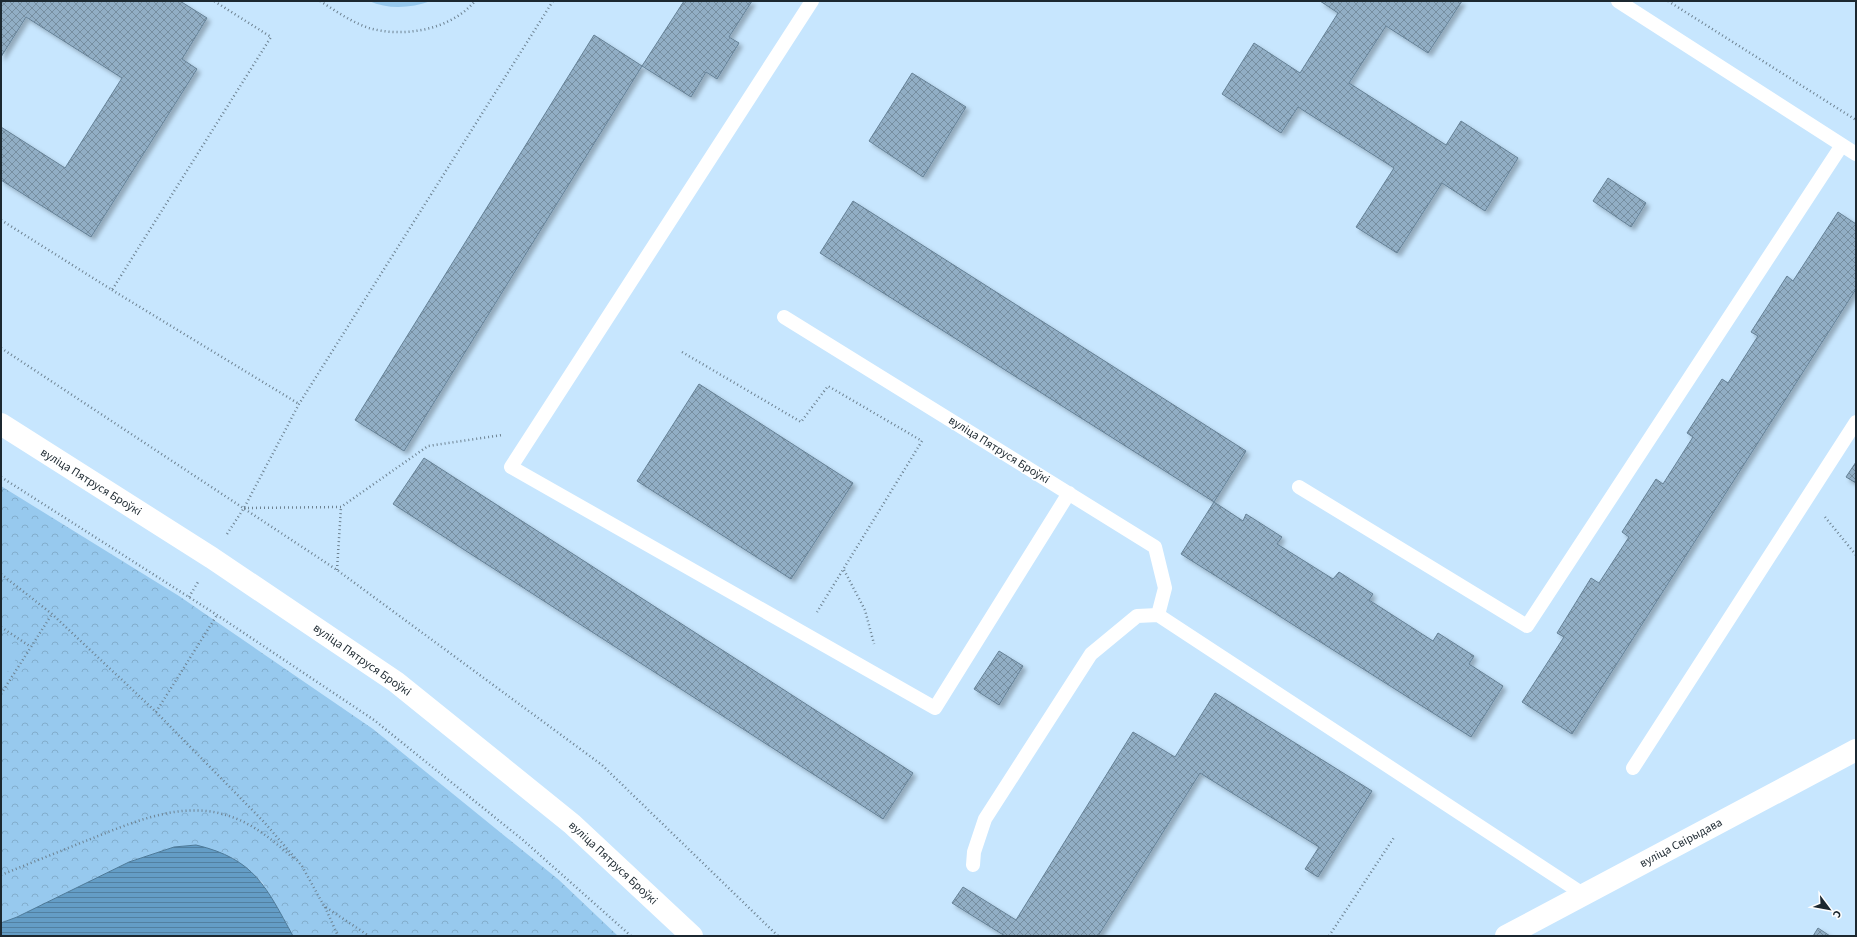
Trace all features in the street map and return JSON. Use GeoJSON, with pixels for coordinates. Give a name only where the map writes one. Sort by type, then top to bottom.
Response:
{"type":"FeatureCollection","features":[{"type":"Feature","properties":{"kind":"street","name":"вуліца Пятруся Броўкі"},"geometry":{"type":"LineString","coordinates":[[1,424],[212,558],[396,682],[572,824],[692,936]]}},
{"type":"Feature","properties":{"kind":"street","name":"вуліца Свірыдава"},"geometry":{"type":"LineString","coordinates":[[1506,936],[1856,750]]}},
{"type":"Feature","properties":{"kind":"lane"},"geometry":{"type":"LineString","coordinates":[[812,1],[511,468],[935,708],[1069,493]]}},
{"type":"Feature","properties":{"kind":"lane"},"geometry":{"type":"LineString","coordinates":[[1618,1],[1856,154]]}},
{"type":"Feature","properties":{"kind":"lane"},"geometry":{"type":"LineString","coordinates":[[1299,487],[1527,626],[1842,145]]}},
{"type":"Feature","properties":{"kind":"lane","name":"вуліца Пятруся Броўкі"},"geometry":{"type":"LineString","coordinates":[[784,317],[1154,547],[1165,588],[1158,615]]}},
{"type":"Feature","properties":{"kind":"lane"},"geometry":{"type":"LineString","coordinates":[[1633,768],[1856,422]]}},
{"type":"Feature","properties":{"kind":"lane"},"geometry":{"type":"LineString","coordinates":[[973,865],[974,852],[985,819],[1091,654],[1137,616],[1158,615],[1583,894]]}},
{"type":"Feature","properties":{"kind":"path"},"geometry":{"type":"LineString","coordinates":[[112,290],[271,37],[214,1]]}},
{"type":"Feature","properties":{"kind":"path"},"geometry":{"type":"LineString","coordinates":[[320,1],[345,17],[369,28],[396,32],[424,30],[450,20],[475,1]]}},
{"type":"Feature","properties":{"kind":"path"},"geometry":{"type":"LineString","coordinates":[[227,535],[244,508],[299,404],[553,1]]}},
{"type":"Feature","properties":{"kind":"path"},"geometry":{"type":"LineString","coordinates":[[1667,1],[1856,120]]}},
{"type":"Feature","properties":{"kind":"path"},"geometry":{"type":"LineString","coordinates":[[1,220],[112,290],[299,404]]}},
{"type":"Feature","properties":{"kind":"path"},"geometry":{"type":"LineString","coordinates":[[1,348],[337,570],[602,765],[778,936]]}},
{"type":"Feature","properties":{"kind":"path"},"geometry":{"type":"LineString","coordinates":[[682,352],[801,422],[828,386],[922,441],[814,617]]}},
{"type":"Feature","properties":{"kind":"path"},"geometry":{"type":"LineString","coordinates":[[244,508],[341,507],[428,446],[516,433],[527,442]]}},
{"type":"Feature","properties":{"kind":"path"},"geometry":{"type":"LineString","coordinates":[[1,477],[217,615],[374,720],[523,840],[631,936]]}},
{"type":"Feature","properties":{"kind":"path"},"geometry":{"type":"LineString","coordinates":[[337,570],[341,507]]}},
{"type":"Feature","properties":{"kind":"path"},"geometry":{"type":"LineString","coordinates":[[1824,516],[1856,555]]}},
{"type":"Feature","properties":{"kind":"path"},"geometry":{"type":"LineString","coordinates":[[844,569],[865,610],[882,678]]}},
{"type":"Feature","properties":{"kind":"path"},"geometry":{"type":"LineString","coordinates":[[1,574],[52,614],[156,712],[264,822],[302,866],[324,906],[338,936]]}},
{"type":"Feature","properties":{"kind":"path"},"geometry":{"type":"LineString","coordinates":[[189,598],[201,577]]}},
{"type":"Feature","properties":{"kind":"path"},"geometry":{"type":"LineString","coordinates":[[1,694],[52,614]]}},
{"type":"Feature","properties":{"kind":"path"},"geometry":{"type":"LineString","coordinates":[[156,712],[217,615]]}},
{"type":"Feature","properties":{"kind":"path"},"geometry":{"type":"LineString","coordinates":[[1,628],[31,648]]}},
{"type":"Feature","properties":{"kind":"path"},"geometry":{"type":"LineString","coordinates":[[1,875],[138,821],[172,812],[202,810],[226,814],[247,823],[270,838],[302,866]]}},
{"type":"Feature","properties":{"kind":"path"},"geometry":{"type":"LineString","coordinates":[[1329,936],[1395,836]]}},
{"type":"Feature","properties":{"kind":"path"},"geometry":{"type":"LineString","coordinates":[[324,906],[369,936]]}},
{"type":"Feature","properties":{"kind":"green space"},"geometry":{"type":"Polygon","coordinates":[[[369,1],[431,1],[416,5],[392,7],[369,1]]]}},
{"type":"Feature","properties":{"kind":"green space"},"geometry":{"type":"Polygon","coordinates":[[[1,486],[179,596],[373,729],[559,880],[618,936],[293,936],[262,882],[233,858],[196,845],[174,847],[129,862],[17,917],[1,923],[1,486]]]}},
{"type":"Feature","properties":{"kind":"green space"},"geometry":{"type":"Polygon","coordinates":[[[1,637],[22,650],[1,681],[1,637]]]}},
{"type":"Feature","properties":{"kind":"shaded area"},"geometry":{"type":"Polygon","coordinates":[[[196,845],[232,858],[246,867],[266,889],[293,936],[1,936],[1,923],[17,917],[129,862],[174,847],[196,845]]]}},
{"type":"Feature","properties":{"kind":"building"},"geometry":{"type":"Polygon","coordinates":[[[1,1],[180,1],[207,18],[182,59],[197,69],[91,237],[1,180],[1,127],[65,168],[122,78],[26,17],[1,57],[1,1]]]}},
{"type":"Feature","properties":{"kind":"building"},"geometry":{"type":"Polygon","coordinates":[[[684,1],[752,1],[729,37],[739,43],[717,79],[706,72],[691,97],[642,66],[684,1]]]}},
{"type":"Feature","properties":{"kind":"building"},"geometry":{"type":"Polygon","coordinates":[[[1320,1],[1462,1],[1428,53],[1386,26],[1349,83],[1446,145],[1461,121],[1518,158],[1485,211],[1442,183],[1397,253],[1356,227],[1394,168],[1298,107],[1281,133],[1222,94],[1254,43],[1300,73],[1338,13],[1320,1]]]}},
{"type":"Feature","properties":{"kind":"building"},"geometry":{"type":"Polygon","coordinates":[[[594,35],[642,66],[404,451],[355,420],[594,35]]]}},
{"type":"Feature","properties":{"kind":"building"},"geometry":{"type":"Polygon","coordinates":[[[912,73],[966,107],[923,177],[869,141],[912,73]]]}},
{"type":"Feature","properties":{"kind":"building"},"geometry":{"type":"Polygon","coordinates":[[[1608,178],[1646,203],[1631,227],[1593,201],[1608,178]]]}},
{"type":"Feature","properties":{"kind":"building"},"geometry":{"type":"Polygon","coordinates":[[[853,201],[1246,451],[1214,502],[820,253],[853,201]]]}},
{"type":"Feature","properties":{"kind":"building"},"geometry":{"type":"Polygon","coordinates":[[[1838,212],[1856,224],[1856,289],[1572,734],[1522,702],[1564,637],[1557,633],[1591,578],[1599,583],[1629,537],[1622,532],[1656,479],[1663,484],[1693,437],[1687,433],[1722,379],[1728,383],[1758,336],[1751,332],[1787,276],[1793,281],[1838,212]]]}},
{"type":"Feature","properties":{"kind":"building"},"geometry":{"type":"Polygon","coordinates":[[[699,384],[853,483],[791,579],[637,481],[699,384]]]}},
{"type":"Feature","properties":{"kind":"building"},"geometry":{"type":"Polygon","coordinates":[[[424,458],[913,773],[883,819],[393,504],[424,458]]]}},
{"type":"Feature","properties":{"kind":"building"},"geometry":{"type":"Polygon","coordinates":[[[1856,462],[1856,483],[1846,477],[1856,462]]]}},
{"type":"Feature","properties":{"kind":"building"},"geometry":{"type":"Polygon","coordinates":[[[1214,502],[1243,521],[1246,514],[1282,537],[1277,544],[1333,579],[1339,572],[1373,594],[1369,600],[1433,641],[1438,633],[1474,656],[1469,664],[1503,686],[1471,737],[1181,554],[1214,502]]]}},
{"type":"Feature","properties":{"kind":"building"},"geometry":{"type":"Polygon","coordinates":[[[999,651],[1023,666],[999,705],[974,689],[999,651]]]}},
{"type":"Feature","properties":{"kind":"building"},"geometry":{"type":"Polygon","coordinates":[[[1215,693],[1372,791],[1318,877],[1305,869],[1319,847],[1200,773],[1098,936],[1005,936],[952,903],[963,887],[1016,920],[1133,732],[1175,757],[1215,693]]]}},
{"type":"Feature","properties":{"kind":"building"},"geometry":{"type":"Polygon","coordinates":[[[1818,928],[1830,936],[1813,936],[1818,928]]]}}]}
